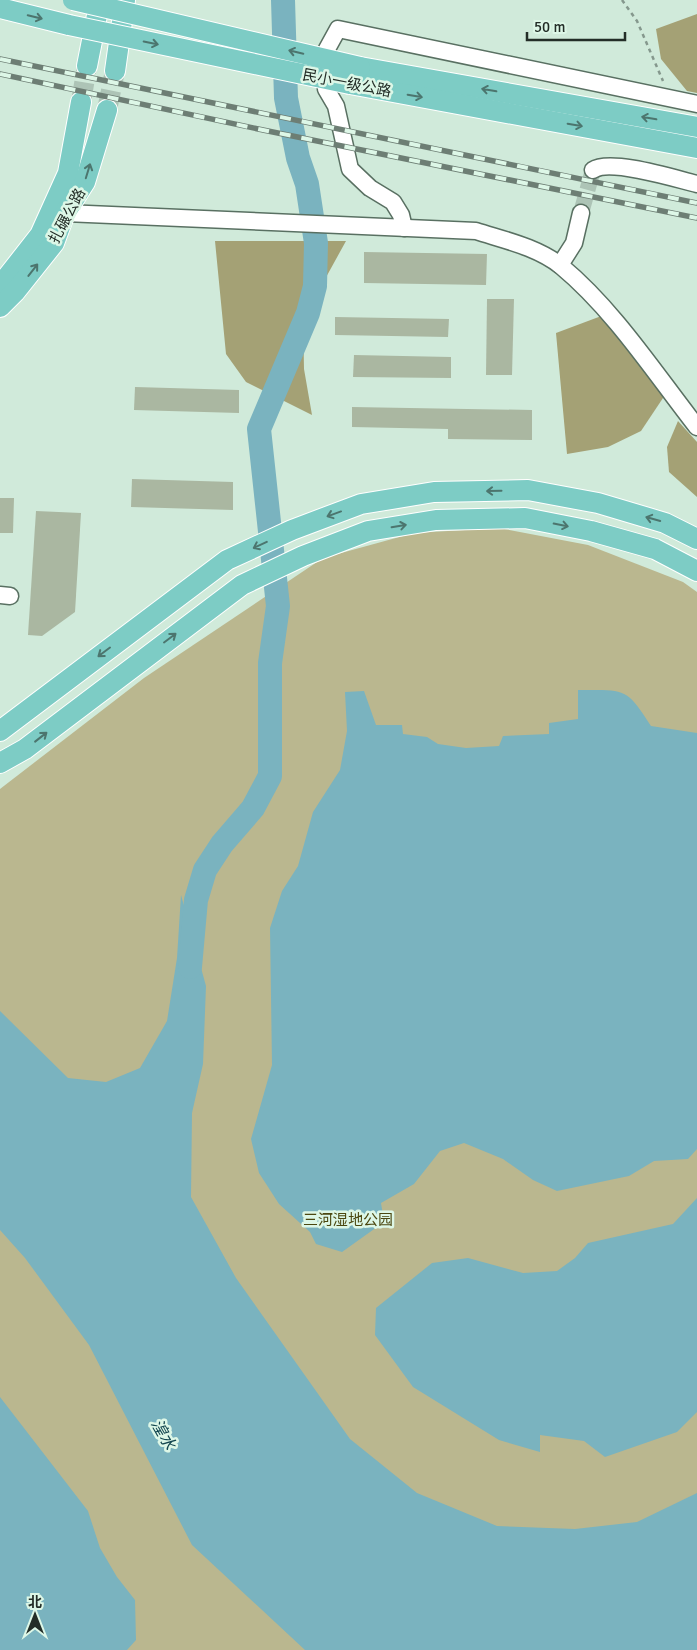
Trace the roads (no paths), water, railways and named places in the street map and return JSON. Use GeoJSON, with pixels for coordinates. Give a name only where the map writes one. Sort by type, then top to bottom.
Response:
{"type":"FeatureCollection","features":[{"type":"Feature","properties":{"kind":"main road","name":"民小一级公路"},"geometry":{"type":"LineString","coordinates":[[73,0],[360,67],[697,127]]}},
{"type":"Feature","properties":{"kind":"main road"},"geometry":{"type":"LineString","coordinates":[[87,66],[100,0]]}},
{"type":"Feature","properties":{"kind":"main road"},"geometry":{"type":"LineString","coordinates":[[115,71],[125,0]]}},
{"type":"Feature","properties":{"kind":"main road","name":"民小一级公路"},"geometry":{"type":"LineString","coordinates":[[0,8],[69,26],[350,84],[697,148]]}},
{"type":"Feature","properties":{"kind":"main road","name":"扎碾公路"},"geometry":{"type":"LineString","coordinates":[[0,306],[16,292],[54,243],[58,211],[68,173],[81,102]]}},
{"type":"Feature","properties":{"kind":"main road","name":"扎碾公路"},"geometry":{"type":"LineString","coordinates":[[0,286],[58,211],[85,182],[106,110]]}},
{"type":"Feature","properties":{"kind":"main road"},"geometry":{"type":"LineString","coordinates":[[0,731],[228,560],[292,530],[361,504],[434,492],[528,490],[598,503],[640,515],[665,523],[697,539]]}},
{"type":"Feature","properties":{"kind":"main road"},"geometry":{"type":"LineString","coordinates":[[0,763],[25,749],[242,585],[303,556],[368,531],[436,520],[526,518],[591,531],[655,549],[697,571]]}},
{"type":"Feature","properties":{"kind":"street"},"geometry":{"type":"LineString","coordinates":[[404,228],[400,214],[393,202],[370,188],[350,169],[336,106],[326,89],[326,49],[338,29],[697,104]]}},
{"type":"Feature","properties":{"kind":"street"},"geometry":{"type":"LineString","coordinates":[[593,170],[599,166],[621,167],[697,184]]}},
{"type":"Feature","properties":{"kind":"street"},"geometry":{"type":"LineString","coordinates":[[58,211],[476,231],[526,247],[560,265],[610,315],[697,427]]}},
{"type":"Feature","properties":{"kind":"street"},"geometry":{"type":"LineString","coordinates":[[560,265],[574,243],[581,213]]}},
{"type":"Feature","properties":{"kind":"water"},"geometry":{"type":"Polygon","coordinates":[[[578,690],[605,690],[622,693],[636,704],[651,726],[697,733],[697,1149],[688,1159],[654,1161],[629,1176],[557,1191],[533,1180],[503,1159],[464,1143],[440,1151],[414,1184],[381,1203],[384,1222],[342,1252],[316,1244],[310,1232],[279,1204],[259,1173],[251,1139],[272,1065],[270,928],[282,891],[298,866],[313,812],[340,770],[347,731],[345,692],[364,691],[376,725],[402,725],[403,734],[427,737],[438,744],[466,748],[499,746],[503,736],[549,734],[549,723],[578,719],[578,690]]]}},
{"type":"Feature","properties":{"kind":"water","name":"湟水"},"geometry":{"type":"Polygon","coordinates":[[[181,895],[206,986],[203,1064],[192,1113],[191,1197],[236,1278],[350,1439],[417,1493],[497,1526],[575,1529],[637,1522],[697,1493],[697,1650],[305,1650],[192,1545],[89,1345],[25,1258],[0,1230],[0,1011],[68,1078],[106,1082],[140,1068],[167,1021],[177,958],[181,895]]]}},
{"type":"Feature","properties":{"kind":"water"},"geometry":{"type":"Polygon","coordinates":[[[697,1198],[697,1412],[677,1432],[605,1457],[584,1441],[540,1435],[540,1452],[499,1440],[413,1387],[375,1335],[376,1308],[432,1263],[468,1258],[523,1273],[557,1271],[575,1258],[588,1243],[673,1224],[697,1198]]]}},
{"type":"Feature","properties":{"kind":"water"},"geometry":{"type":"Polygon","coordinates":[[[0,1397],[88,1511],[100,1548],[117,1577],[135,1600],[136,1640],[127,1650],[0,1650],[0,1397]]]}},
{"type":"Feature","properties":{"kind":"waterway"},"geometry":{"type":"LineString","coordinates":[[190,967],[196,900],[205,870],[222,844],[253,808],[270,776],[270,663],[278,606],[259,429],[308,313],[315,286],[316,243],[307,184],[298,158],[286,98],[283,0]]}},
{"type":"Feature","properties":{"kind":"tunnel"},"geometry":{"type":"LineString","coordinates":[[81,102],[87,66]]}},
{"type":"Feature","properties":{"kind":"tunnel"},"geometry":{"type":"LineString","coordinates":[[107,110],[115,71]]}},
{"type":"Feature","properties":{"kind":"tunnel"},"geometry":{"type":"LineString","coordinates":[[581,213],[593,170]]}},
{"type":"Feature","properties":{"kind":"railway"},"geometry":{"type":"LineString","coordinates":[[0,59],[697,203]]}},
{"type":"Feature","properties":{"kind":"railway"},"geometry":{"type":"LineString","coordinates":[[0,74],[263,130],[697,218]]}},
{"type":"Feature","properties":{"kind":"park label","name":"三河湿地公园"},"geometry":{"type":"Point","coordinates":[348,1220]}}]}
